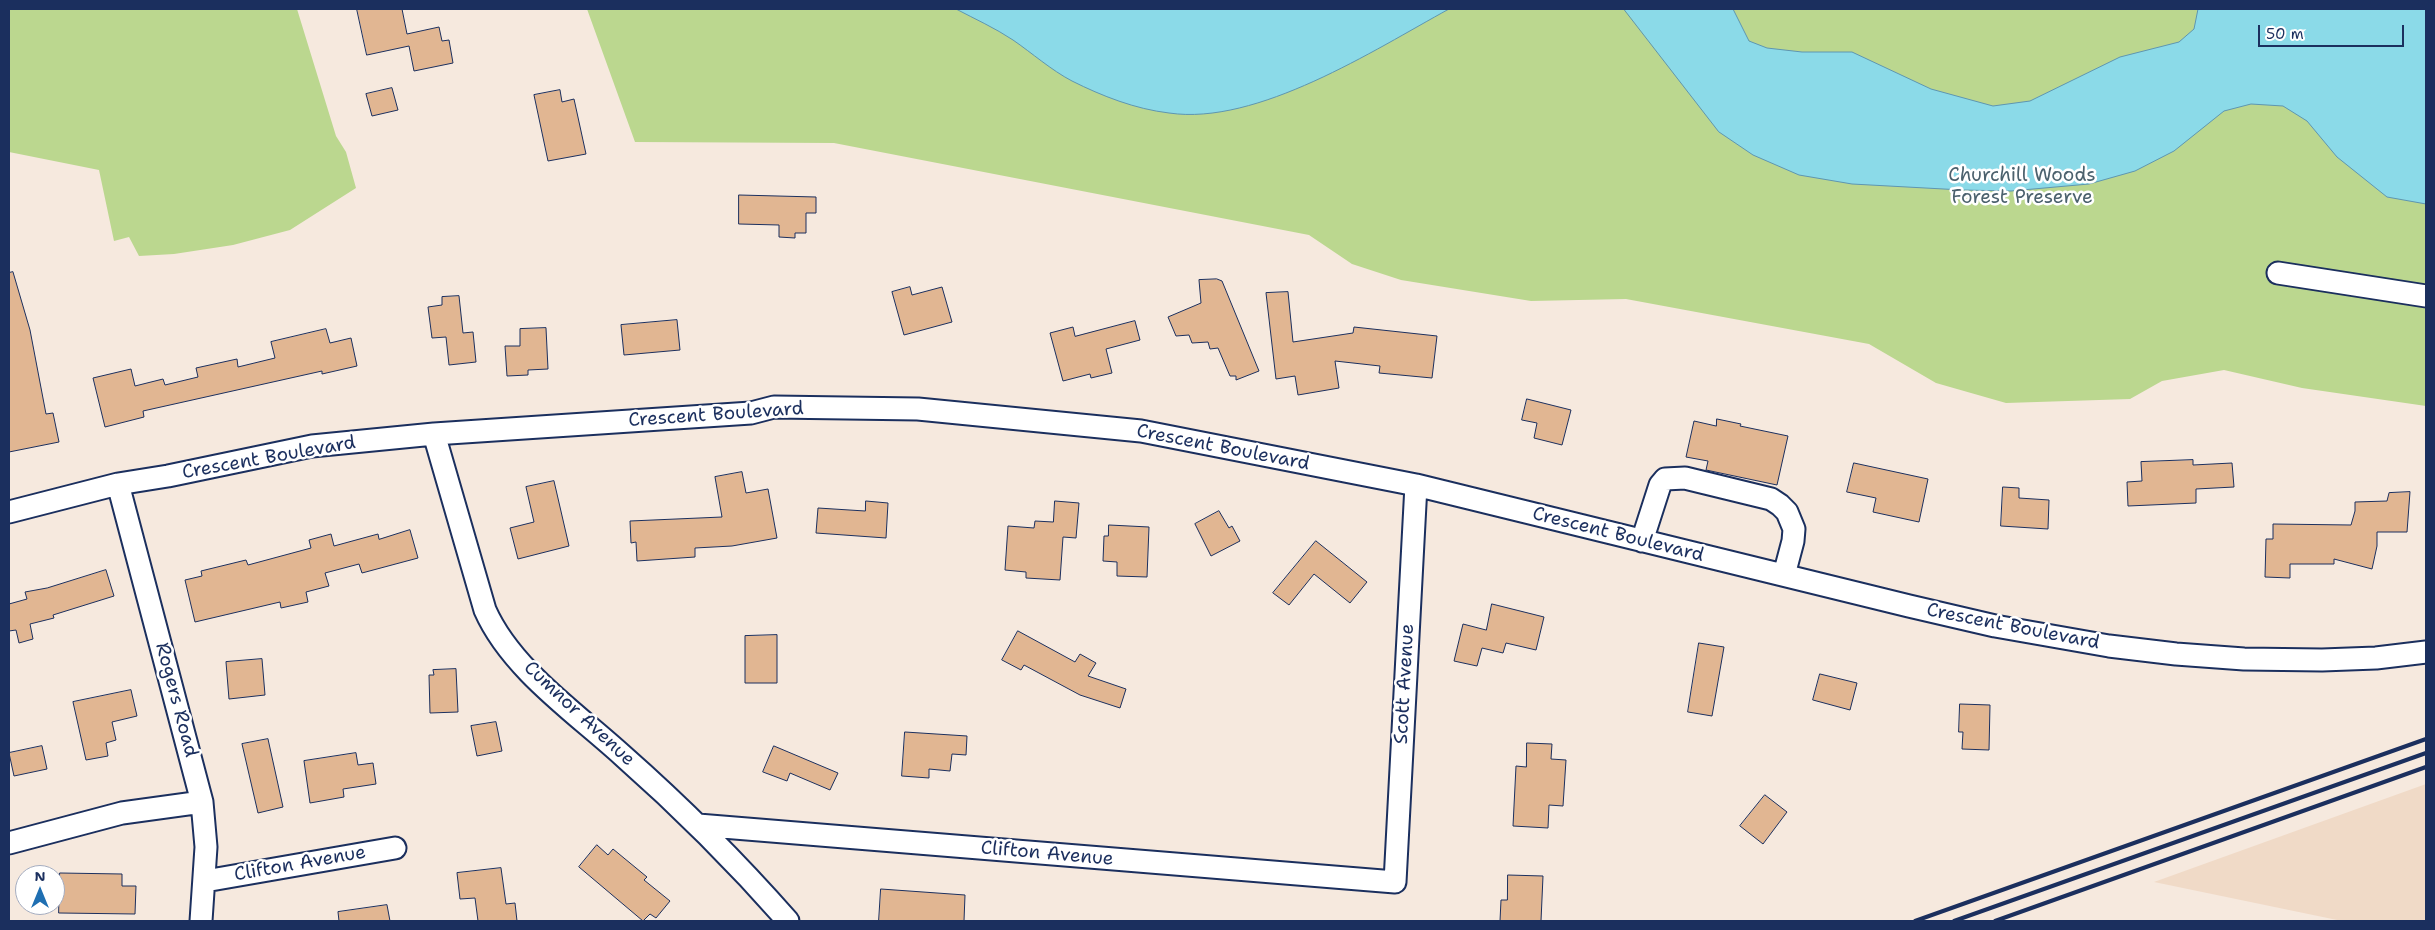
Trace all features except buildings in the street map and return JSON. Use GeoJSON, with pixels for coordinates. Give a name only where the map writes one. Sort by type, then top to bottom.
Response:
{"type":"FeatureCollection","features":[{"type":"Feature","properties":{"kind":"street"},"geometry":{"type":"LineString","coordinates":[[2278,273],[2426,296]]}},
{"type":"Feature","properties":{"kind":"street","name":"Crescent Boulevard"},"geometry":{"type":"LineString","coordinates":[[9,512],[118,484],[168,476],[312,446],[434,434],[751,413],[774,407],[918,408],[1141,431],[1416,486],[1995,626],[2100,644],[2176,654],[2244,659],[2322,660],[2376,658],[2426,652]]}},
{"type":"Feature","properties":{"kind":"street","name":"Cumnor Avenue"},"geometry":{"type":"LineString","coordinates":[[434,434],[485,610],[496,632],[542,685],[698,825],[788,921]]}},
{"type":"Feature","properties":{"kind":"street"},"geometry":{"type":"LineString","coordinates":[[1642,541],[1660,485],[1665,479],[1685,478],[1771,500],[1787,512],[1794,529],[1793,541],[1784,576]]}},
{"type":"Feature","properties":{"kind":"street","name":"Rogers Road"},"geometry":{"type":"LineString","coordinates":[[118,484],[202,802],[206,847],[201,921]]}},
{"type":"Feature","properties":{"kind":"street","name":"Scott Avenue"},"geometry":{"type":"LineString","coordinates":[[1395,882],[1416,486]]}},
{"type":"Feature","properties":{"kind":"street"},"geometry":{"type":"LineString","coordinates":[[9,843],[122,813],[202,802]]}},
{"type":"Feature","properties":{"kind":"street","name":"Clifton Avenue"},"geometry":{"type":"LineString","coordinates":[[698,825],[1395,882]]}},
{"type":"Feature","properties":{"kind":"street","name":"Clifton Avenue"},"geometry":{"type":"LineString","coordinates":[[205,880],[395,848]]}},
{"type":"Feature","properties":{"kind":"shaded area"},"geometry":{"type":"Polygon","coordinates":[[[2426,784],[2426,921],[2342,921],[2154,882],[2426,784]]]}},
{"type":"Feature","properties":{"kind":"green space"},"geometry":{"type":"Polygon","coordinates":[[[9,9],[297,9],[336,136],[346,152],[356,188],[290,230],[233,245],[174,254],[139,256],[129,237],[114,241],[99,170],[9,152],[9,9]]]}},
{"type":"Feature","properties":{"kind":"green space","name":"Churchill Woods Forest Preserve"},"geometry":{"type":"Polygon","coordinates":[[[587,9],[2426,9],[2426,406],[2302,388],[2224,370],[2162,381],[2130,399],[2006,403],[1936,383],[1869,344],[1626,299],[1531,301],[1401,280],[1352,264],[1309,235],[834,143],[635,142],[587,9]]]}},
{"type":"Feature","properties":{"kind":"water"},"geometry":{"type":"Polygon","coordinates":[[[956,9],[1449,9],[1351,63],[1314,81],[1276,97],[1239,108],[1203,114],[1156,111],[1131,105],[1095,92],[1064,77],[1006,36],[956,9]]]}},
{"type":"Feature","properties":{"kind":"water"},"geometry":{"type":"Polygon","coordinates":[[[1624,9],[1733,9],[1749,41],[1767,48],[1802,52],[1852,52],[1931,89],[1993,106],[2030,101],[2120,57],[2179,42],[2194,29],[2198,9],[2426,9],[2426,204],[2387,197],[2337,157],[2307,121],[2283,106],[2251,104],[2224,111],[2174,151],[2135,171],[2089,184],[2011,191],[1962,190],[1852,184],[1799,175],[1753,155],[1719,132],[1624,9]]]}},
{"type":"Feature","properties":{"kind":"railway"},"geometry":{"type":"LineString","coordinates":[[1915,921],[2426,739]]}},
{"type":"Feature","properties":{"kind":"railway"},"geometry":{"type":"LineString","coordinates":[[1954,921],[2426,753]]}},
{"type":"Feature","properties":{"kind":"railway"},"geometry":{"type":"LineString","coordinates":[[1995,921],[2426,767]]}}]}
